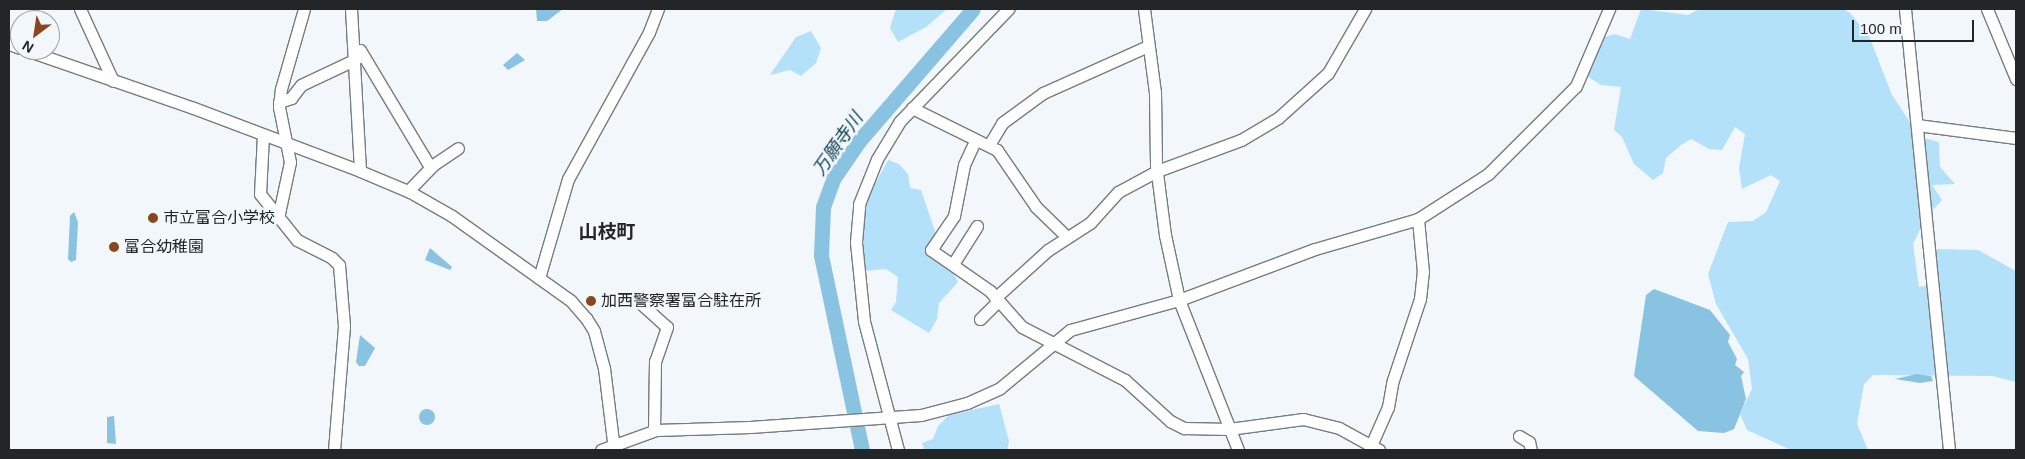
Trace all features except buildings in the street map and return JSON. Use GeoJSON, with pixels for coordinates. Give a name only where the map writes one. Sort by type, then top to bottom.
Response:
{"type":"FeatureCollection","features":[{"type":"Feature","properties":{"kind":"street"},"geometry":{"type":"LineString","coordinates":[[80,9],[113,81]]}},
{"type":"Feature","properties":{"kind":"street"},"geometry":{"type":"LineString","coordinates":[[278,218],[289,177],[288,145],[279,102],[304,9]]}},
{"type":"Feature","properties":{"kind":"street"},"geometry":{"type":"LineString","coordinates":[[351,9],[360,171]]}},
{"type":"Feature","properties":{"kind":"street"},"geometry":{"type":"LineString","coordinates":[[539,278],[568,179],[649,32],[658,9]]}},
{"type":"Feature","properties":{"kind":"street"},"geometry":{"type":"LineString","coordinates":[[898,450],[864,321],[857,225],[859,204],[877,159],[900,121],[1008,9]]}},
{"type":"Feature","properties":{"kind":"street"},"geometry":{"type":"LineString","coordinates":[[1144,9],[1157,121],[1157,171],[1164,235],[1179,300],[1238,450]]}},
{"type":"Feature","properties":{"kind":"street"},"geometry":{"type":"LineString","coordinates":[[980,319],[996,300],[1048,250],[1090,223],[1118,192],[1157,171],[1240,140],[1278,118],[1328,73],[1365,9]]}},
{"type":"Feature","properties":{"kind":"street"},"geometry":{"type":"LineString","coordinates":[[602,450],[614,447],[654,430],[921,415],[967,403],[1000,388],[1070,330],[1179,300],[1315,249],[1418,219],[1488,174],[1576,86],[1609,9]]}},
{"type":"Feature","properties":{"kind":"street"},"geometry":{"type":"LineString","coordinates":[[1905,9],[1949,450]]}},
{"type":"Feature","properties":{"kind":"street"},"geometry":{"type":"LineString","coordinates":[[1987,9],[2016,79]]}},
{"type":"Feature","properties":{"kind":"street"},"geometry":{"type":"LineString","coordinates":[[989,145],[1002,123],[1043,93],[1148,46]]}},
{"type":"Feature","properties":{"kind":"street"},"geometry":{"type":"LineString","coordinates":[[279,102],[291,98],[301,85],[355,55],[360,50],[430,167]]}},
{"type":"Feature","properties":{"kind":"street"},"geometry":{"type":"LineString","coordinates":[[54,60],[360,171],[408,191],[452,216],[571,301],[594,331],[604,368],[614,447]]}},
{"type":"Feature","properties":{"kind":"street"},"geometry":{"type":"LineString","coordinates":[[912,108],[975,141],[989,145],[997,150],[1036,207],[1067,237]]}},
{"type":"Feature","properties":{"kind":"street"},"geometry":{"type":"LineString","coordinates":[[1917,124],[2016,138]]}},
{"type":"Feature","properties":{"kind":"street"},"geometry":{"type":"LineString","coordinates":[[264,135],[260,194],[298,240],[332,258],[339,266],[344,326],[334,450]]}},
{"type":"Feature","properties":{"kind":"street"},"geometry":{"type":"LineString","coordinates":[[975,141],[962,173],[954,216],[930,250],[990,291],[1022,327],[1124,380],[1170,421],[1184,428],[1229,428],[1303,418],[1339,428],[1373,448],[1388,407],[1393,380],[1420,299],[1423,272],[1418,219]]}},
{"type":"Feature","properties":{"kind":"street"},"geometry":{"type":"LineString","coordinates":[[408,191],[430,167],[458,148]]}},
{"type":"Feature","properties":{"kind":"street"},"geometry":{"type":"LineString","coordinates":[[953,264],[977,226]]}},
{"type":"Feature","properties":{"kind":"street"},"geometry":{"type":"LineString","coordinates":[[627,297],[638,301],[667,327],[655,361],[654,430]]}},
{"type":"Feature","properties":{"kind":"street"},"geometry":{"type":"LineString","coordinates":[[1519,436],[1529,442],[1531,450]]}},
{"type":"Feature","properties":{"kind":"shaded area"},"geometry":{"type":"Polygon","coordinates":[[[536,9],[563,9],[547,21],[537,21],[536,9]]]}},
{"type":"Feature","properties":{"kind":"shaded area"},"geometry":{"type":"Polygon","coordinates":[[[896,9],[947,9],[926,27],[898,42],[890,28],[896,9]]]}},
{"type":"Feature","properties":{"kind":"shaded area"},"geometry":{"type":"Polygon","coordinates":[[[1641,9],[1688,15],[1699,9],[1843,9],[1850,13],[1869,36],[1892,95],[1920,137],[1939,142],[1940,167],[1955,184],[1932,185],[1942,200],[1925,219],[1913,244],[1919,287],[1935,284],[1935,249],[1978,250],[2016,271],[2016,382],[1993,376],[1873,375],[1864,384],[1857,424],[1868,450],[1791,450],[1747,430],[1740,414],[1752,389],[1748,359],[1716,304],[1708,274],[1728,222],[1753,221],[1766,212],[1780,181],[1771,175],[1742,189],[1739,168],[1745,134],[1735,127],[1722,150],[1709,149],[1691,139],[1681,145],[1666,158],[1663,173],[1653,180],[1634,164],[1622,137],[1614,130],[1621,87],[1601,85],[1587,76],[1602,38],[1615,34],[1630,39],[1641,9]]]}},
{"type":"Feature","properties":{"kind":"shaded area"},"geometry":{"type":"Polygon","coordinates":[[[811,31],[821,48],[816,63],[801,76],[790,70],[770,75],[796,37],[811,31]]]}},
{"type":"Feature","properties":{"kind":"shaded area"},"geometry":{"type":"Polygon","coordinates":[[[517,53],[525,60],[508,70],[503,65],[517,53]]]}},
{"type":"Feature","properties":{"kind":"shaded area"},"geometry":{"type":"Polygon","coordinates":[[[888,160],[899,164],[908,174],[910,188],[921,190],[937,237],[926,251],[949,266],[958,282],[939,303],[937,319],[929,333],[891,310],[896,302],[898,277],[886,269],[864,271],[864,218],[870,193],[888,160]]]}},
{"type":"Feature","properties":{"kind":"shaded area"},"geometry":{"type":"Polygon","coordinates":[[[74,212],[78,222],[76,260],[71,262],[68,259],[70,216],[74,212]]]}},
{"type":"Feature","properties":{"kind":"shaded area"},"geometry":{"type":"Polygon","coordinates":[[[430,248],[452,267],[450,270],[425,260],[430,248]]]}},
{"type":"Feature","properties":{"kind":"shaded area"},"geometry":{"type":"Polygon","coordinates":[[[1654,289],[1710,310],[1730,335],[1728,342],[1737,359],[1735,365],[1744,372],[1741,376],[1746,399],[1734,429],[1724,433],[1698,431],[1634,376],[1646,295],[1654,289]]]}},
{"type":"Feature","properties":{"kind":"shaded area"},"geometry":{"type":"Polygon","coordinates":[[[360,335],[375,348],[365,366],[359,366],[356,362],[360,335]]]}},
{"type":"Feature","properties":{"kind":"shaded area"},"geometry":{"type":"Polygon","coordinates":[[[1917,374],[1931,376],[1933,381],[1920,383],[1895,379],[1917,374]]]}},
{"type":"Feature","properties":{"kind":"shaded area"},"geometry":{"type":"Polygon","coordinates":[[[999,404],[1009,441],[1007,450],[924,450],[922,443],[933,439],[938,426],[949,415],[999,404]]]}},
{"type":"Feature","properties":{"kind":"shaded area"},"geometry":{"type":"Polygon","coordinates":[[[427,409],[435,417],[427,425],[419,417],[427,409]]]}},
{"type":"Feature","properties":{"kind":"shaded area"},"geometry":{"type":"Polygon","coordinates":[[[114,416],[116,444],[107,443],[107,417],[114,416]]]}},
{"type":"Feature","properties":{"kind":"waterway","name":"万願寺川"},"geometry":{"type":"LineString","coordinates":[[862,450],[821,255],[823,207],[833,179],[859,141],[973,9]]}},
{"type":"Feature","properties":{"kind":"place","name":"市立富合小学校"},"geometry":{"type":"Point","coordinates":[153,218]}},
{"type":"Feature","properties":{"kind":"place","name":"富合幼稚園"},"geometry":{"type":"Point","coordinates":[114,247]}},
{"type":"Feature","properties":{"kind":"place","name":"加西警察署富合駐在所"},"geometry":{"type":"Point","coordinates":[591,301]}},
{"type":"Feature","properties":{"kind":"district","name":"山枝町"},"geometry":{"type":"Point","coordinates":[607,232]}}]}
